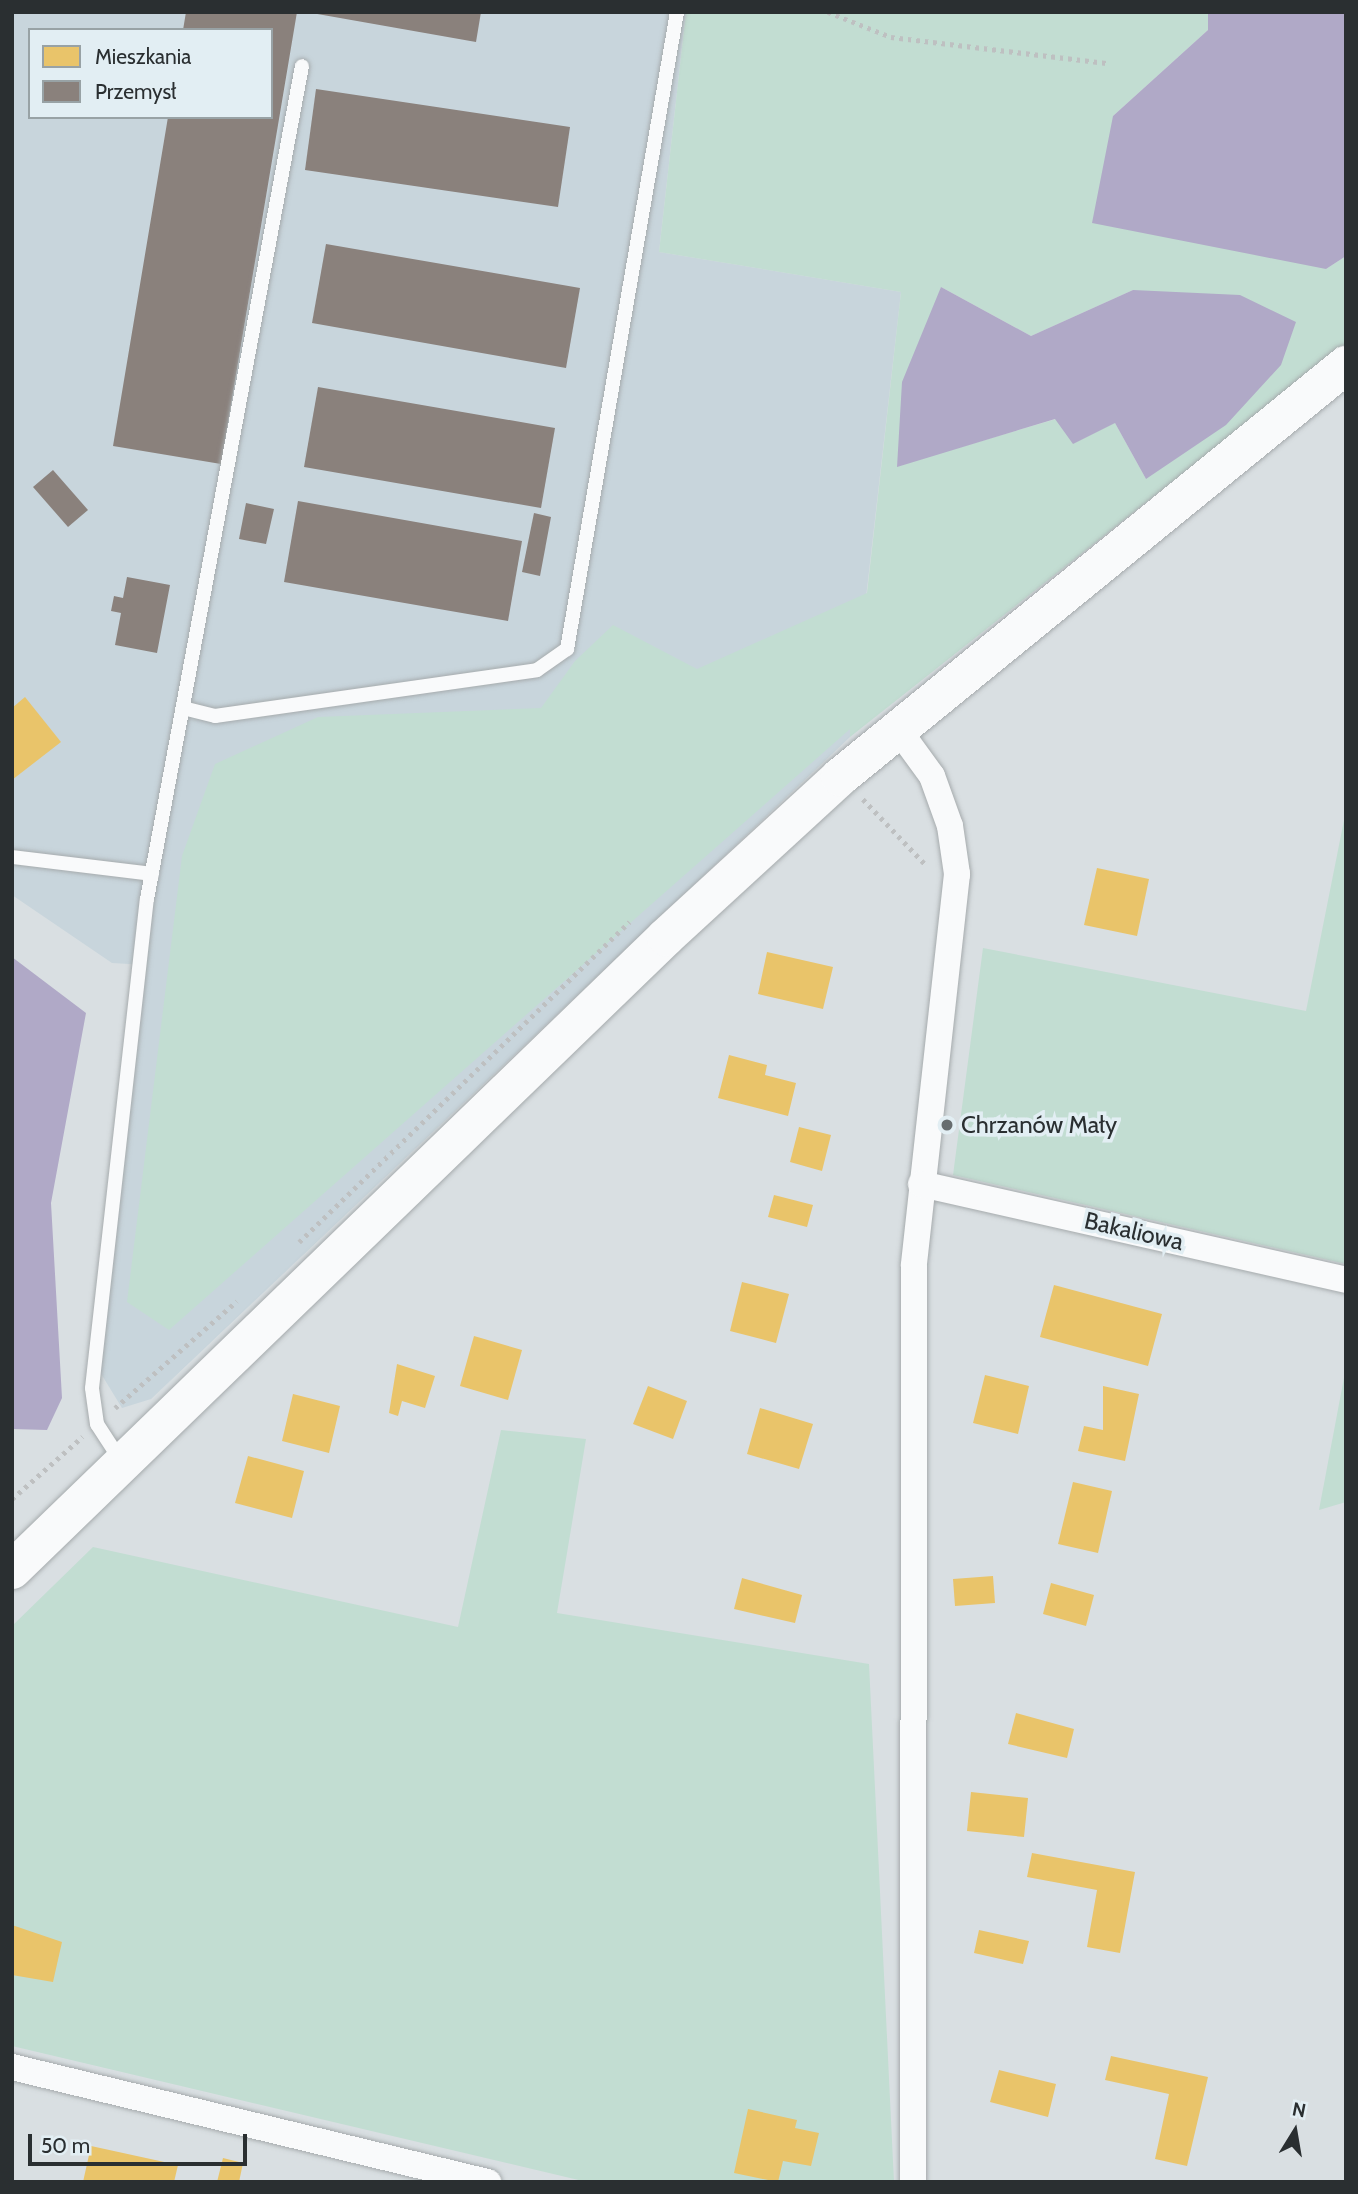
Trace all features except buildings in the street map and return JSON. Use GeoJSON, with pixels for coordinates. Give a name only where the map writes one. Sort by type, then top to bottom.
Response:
{"type":"FeatureCollection","features":[{"type":"Feature","properties":{"kind":"street"},"geometry":{"type":"LineString","coordinates":[[12,1570],[666,937],[840,777],[900,732],[1346,365]]}},
{"type":"Feature","properties":{"kind":"street"},"geometry":{"type":"LineString","coordinates":[[900,732],[932,776],[950,826],[957,874],[921,1184],[909,1518],[913,2182]]}},
{"type":"Feature","properties":{"kind":"street","name":"Bakaliowa"},"geometry":{"type":"LineString","coordinates":[[921,1184],[1346,1280]]}},
{"type":"Feature","properties":{"kind":"street"},"geometry":{"type":"LineString","coordinates":[[12,2067],[488,2182]]}},
{"type":"Feature","properties":{"kind":"lane"},"geometry":{"type":"LineString","coordinates":[[187,709],[215,716],[537,670],[567,649],[677,12]]}},
{"type":"Feature","properties":{"kind":"lane"},"geometry":{"type":"LineString","coordinates":[[122,1462],[97,1424],[92,1388],[152,874],[187,709],[302,66]]}},
{"type":"Feature","properties":{"kind":"lane"},"geometry":{"type":"LineString","coordinates":[[12,857],[152,874]]}},
{"type":"Feature","properties":{"kind":"path"},"geometry":{"type":"LineString","coordinates":[[828,12],[891,37],[1106,63]]}},
{"type":"Feature","properties":{"kind":"path"},"geometry":{"type":"LineString","coordinates":[[854,790],[931,871],[957,874]]}},
{"type":"Feature","properties":{"kind":"path"},"geometry":{"type":"LineString","coordinates":[[292,1248],[635,917]]}},
{"type":"Feature","properties":{"kind":"path"},"geometry":{"type":"LineString","coordinates":[[12,1499],[243,1296]]}},
{"type":"Feature","properties":{"kind":"shaded area"},"geometry":{"type":"Polygon","coordinates":[[[12,12],[686,12],[659,252],[901,292],[850,737],[151,1399],[122,1408],[92,1359],[146,965],[112,963],[12,895],[12,12]]]}},
{"type":"Feature","properties":{"kind":"shaded area"},"geometry":{"type":"Polygon","coordinates":[[[1208,12],[1346,12],[1346,256],[1326,269],[1092,223],[1113,116],[1208,30],[1208,12]]]}},
{"type":"Feature","properties":{"kind":"shaded area"},"geometry":{"type":"Polygon","coordinates":[[[941,287],[1031,336],[1133,290],[1240,295],[1296,322],[1281,365],[1226,425],[1146,479],[1115,423],[1073,444],[1055,419],[897,467],[902,382],[941,287]]]}},
{"type":"Feature","properties":{"kind":"shaded area"},"geometry":{"type":"Polygon","coordinates":[[[12,957],[86,1013],[51,1203],[62,1398],[47,1430],[12,1429],[12,957]]]}},
{"type":"Feature","properties":{"kind":"green space"},"geometry":{"type":"Polygon","coordinates":[[[686,12],[1208,12],[1208,30],[1113,116],[1326,269],[1346,256],[1346,344],[850,737],[850,729],[169,1330],[127,1302],[182,856],[215,764],[318,717],[541,708],[575,661],[613,625],[697,669],[867,593],[901,292],[659,252],[686,12]],[[941,287],[897,466],[1056,419],[1115,423],[1146,479],[1133,290],[1031,336],[941,287]]]}},
{"type":"Feature","properties":{"kind":"green space"},"geometry":{"type":"Polygon","coordinates":[[[1346,810],[1346,1264],[953,1175],[983,948],[1306,1011],[1346,810]]]}},
{"type":"Feature","properties":{"kind":"green space"},"geometry":{"type":"Polygon","coordinates":[[[1346,1367],[1346,1502],[1319,1510],[1346,1367]]]}},
{"type":"Feature","properties":{"kind":"green space"},"geometry":{"type":"Polygon","coordinates":[[[501,1430],[586,1439],[557,1613],[869,1664],[894,2182],[587,2182],[12,2046],[12,1626],[93,1547],[458,1627],[501,1430]]]}},
{"type":"Feature","properties":{"kind":"place","name":"Chrzanów Mały"},"geometry":{"type":"Point","coordinates":[947,1125]}}]}
